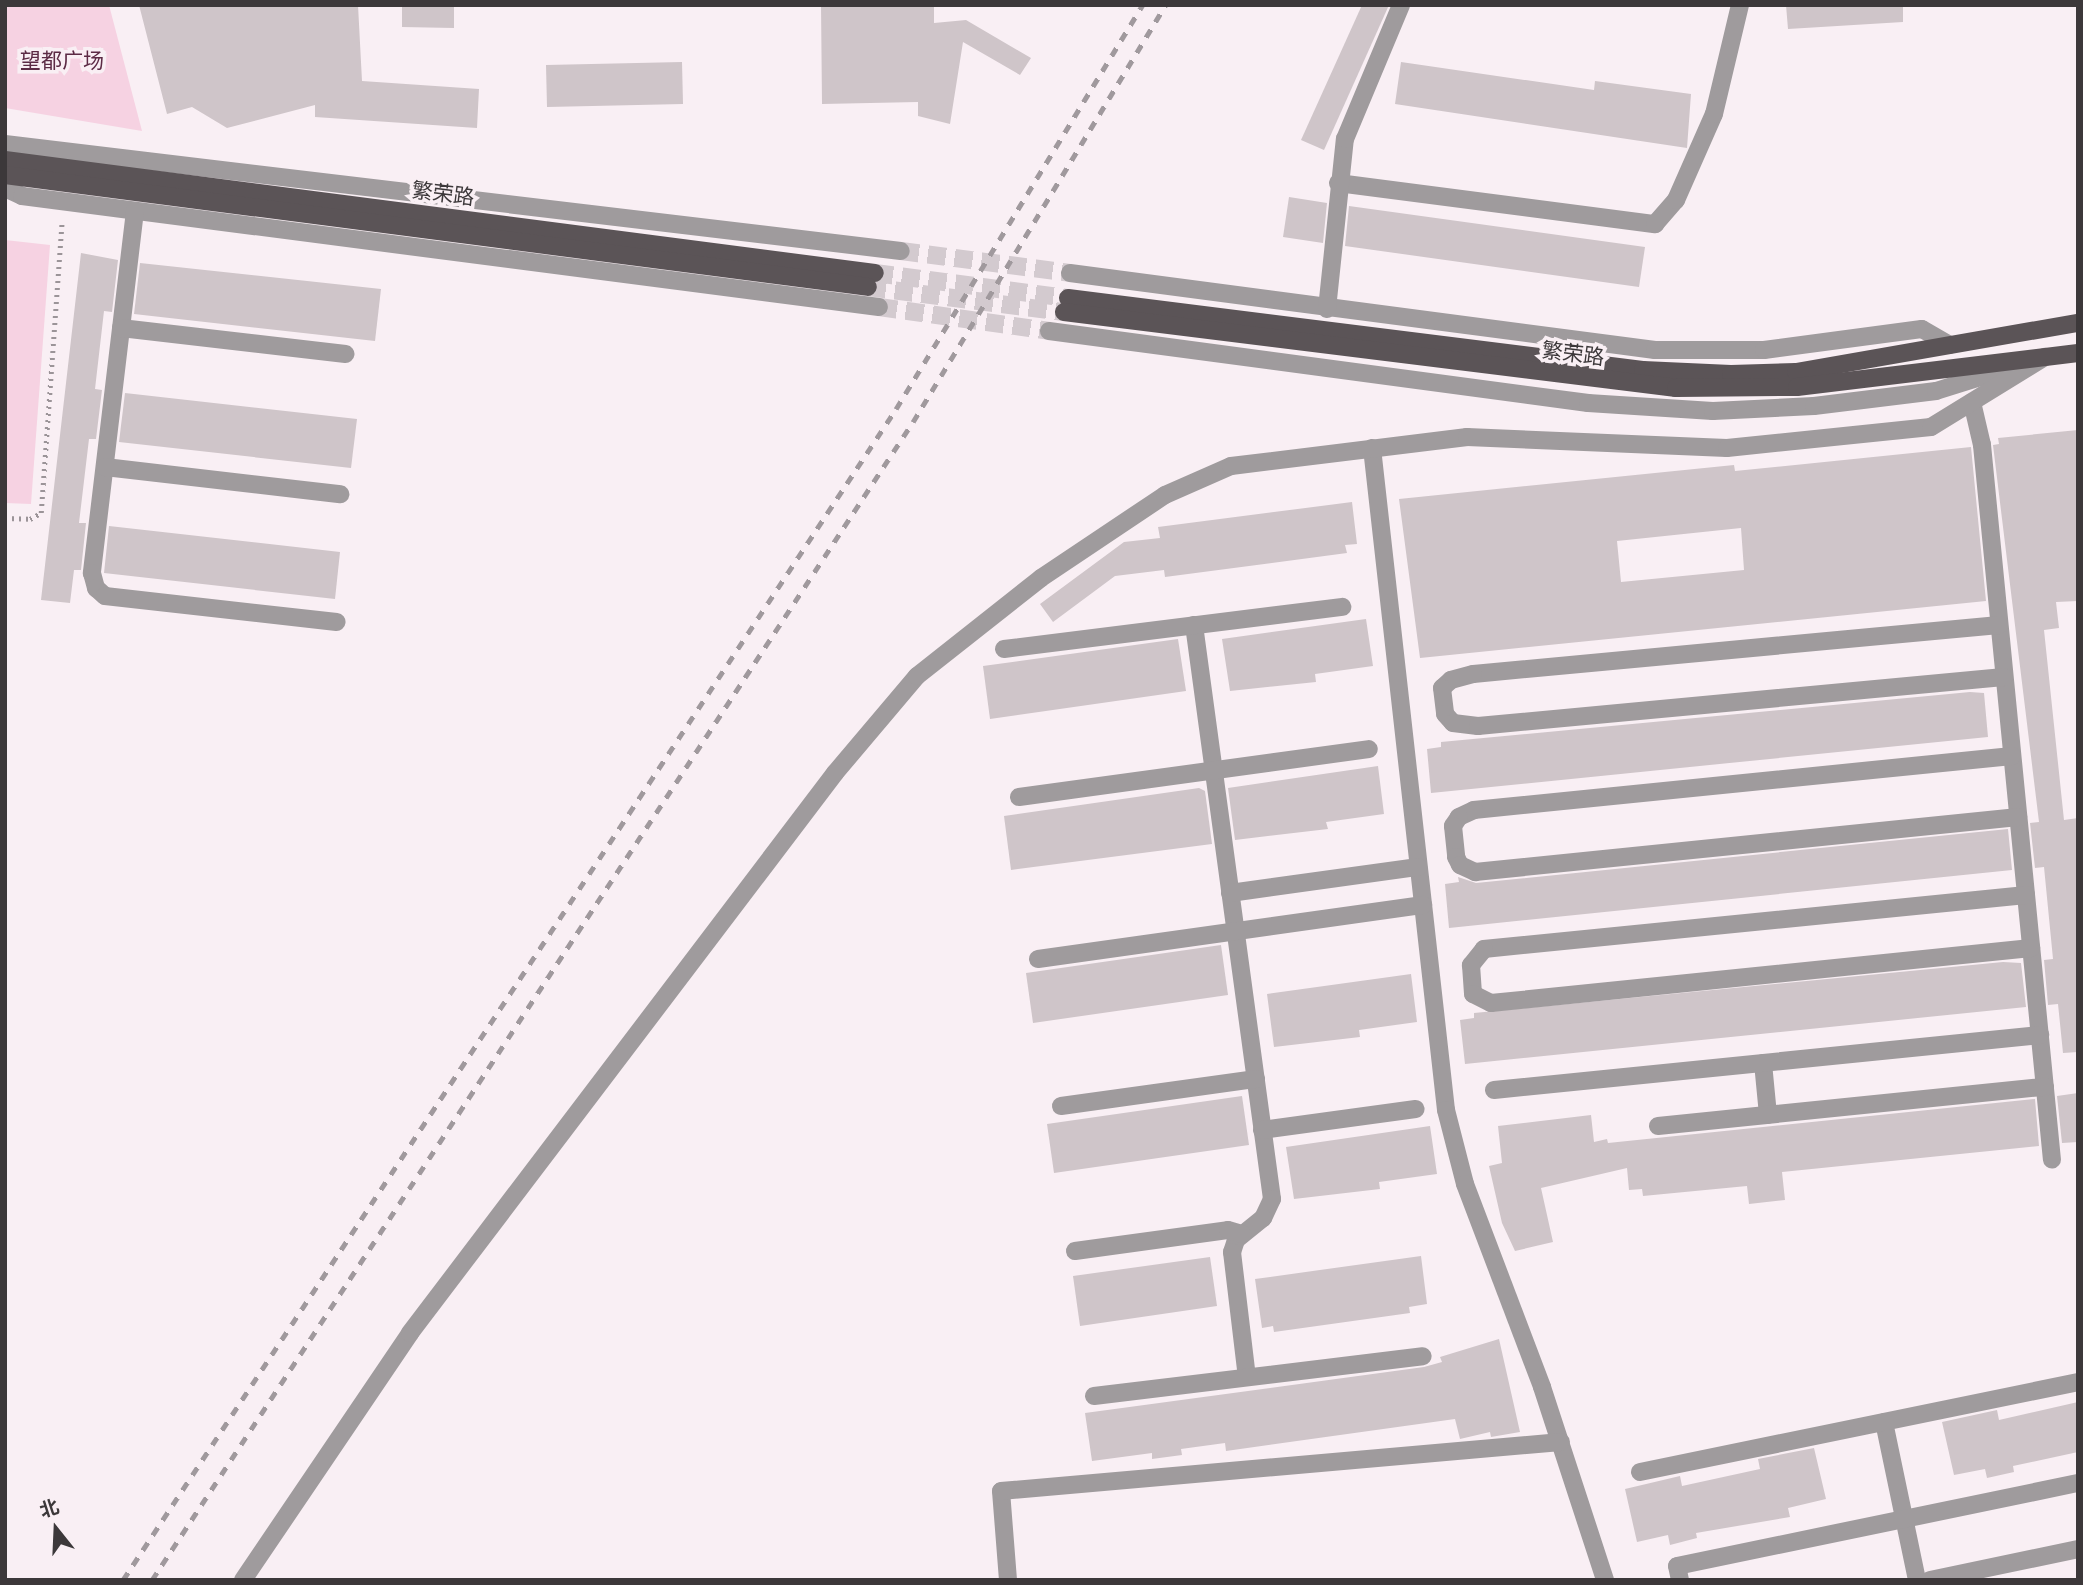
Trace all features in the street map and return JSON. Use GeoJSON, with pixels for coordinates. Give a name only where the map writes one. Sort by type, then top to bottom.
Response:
{"type":"FeatureCollection","features":[{"type":"Feature","properties":{"kind":"main road","name":"繁荣路"},"geometry":{"type":"LineString","coordinates":[[5,160],[871,280],[5,175]]}},
{"type":"Feature","properties":{"kind":"main road","name":"繁荣路"},"geometry":{"type":"LineString","coordinates":[[2078,323],[1796,372],[1677,373],[1066,305],[1676,388],[1797,387],[2078,353]]}},
{"type":"Feature","properties":{"kind":"street"},"geometry":{"type":"LineString","coordinates":[[1327,309],[1338,183],[1345,139],[1401,5]]}},
{"type":"Feature","properties":{"kind":"street"},"geometry":{"type":"LineString","coordinates":[[1338,183],[1655,224],[1676,200],[1714,114],[1739,6]]}},
{"type":"Feature","properties":{"kind":"street"},"geometry":{"type":"LineString","coordinates":[[5,144],[901,251]]}},
{"type":"Feature","properties":{"kind":"street"},"geometry":{"type":"LineString","coordinates":[[5,188],[22,196],[64,202],[879,307]]}},
{"type":"Feature","properties":{"kind":"street"},"geometry":{"type":"LineString","coordinates":[[135,211],[92,573],[96,588],[105,596],[337,622]]}},
{"type":"Feature","properties":{"kind":"street"},"geometry":{"type":"LineString","coordinates":[[1070,273],[1327,309],[1655,350],[1764,350],[1922,329],[1950,345]]}},
{"type":"Feature","properties":{"kind":"street"},"geometry":{"type":"LineString","coordinates":[[121,328],[345,354]]}},
{"type":"Feature","properties":{"kind":"street"},"geometry":{"type":"LineString","coordinates":[[1049,331],[1588,403],[1713,411],[1814,406],[1937,391],[2045,357]]}},
{"type":"Feature","properties":{"kind":"street"},"geometry":{"type":"LineString","coordinates":[[243,1580],[410,1333],[835,773],[917,676],[1041,578],[1165,495],[1231,466],[1466,437],[1727,448],[1931,427],[2045,357]]}},
{"type":"Feature","properties":{"kind":"street"},"geometry":{"type":"LineString","coordinates":[[1972,402],[1981,435],[2052,1160]]}},
{"type":"Feature","properties":{"kind":"street"},"geometry":{"type":"LineString","coordinates":[[1372,448],[1446,1110],[1455,1151],[1561,1442],[1605,1580]]}},
{"type":"Feature","properties":{"kind":"street"},"geometry":{"type":"LineString","coordinates":[[105,467],[340,494]]}},
{"type":"Feature","properties":{"kind":"street"},"geometry":{"type":"LineString","coordinates":[[1004,649],[1342,607]]}},
{"type":"Feature","properties":{"kind":"street"},"geometry":{"type":"LineString","coordinates":[[1194,625],[1272,1199],[1263,1218],[1242,1234],[1232,1252],[1247,1377]]}},
{"type":"Feature","properties":{"kind":"street"},"geometry":{"type":"LineString","coordinates":[[1999,625],[1473,674],[1451,680],[1442,688],[1445,714],[1453,723],[1478,726],[2004,677]]}},
{"type":"Feature","properties":{"kind":"street"},"geometry":{"type":"LineString","coordinates":[[1019,797],[1369,749]]}},
{"type":"Feature","properties":{"kind":"street"},"geometry":{"type":"LineString","coordinates":[[2012,756],[1474,810],[1459,817],[1453,826],[1456,857],[1460,866],[1475,872],[2018,817]]}},
{"type":"Feature","properties":{"kind":"street"},"geometry":{"type":"LineString","coordinates":[[1230,892],[1418,867]]}},
{"type":"Feature","properties":{"kind":"street"},"geometry":{"type":"LineString","coordinates":[[2026,895],[1484,949],[1471,965],[1472,985],[1474,994],[1491,1003],[2031,948]]}},
{"type":"Feature","properties":{"kind":"street"},"geometry":{"type":"LineString","coordinates":[[1038,959],[1423,905]]}},
{"type":"Feature","properties":{"kind":"street"},"geometry":{"type":"LineString","coordinates":[[1494,1090],[2040,1035]]}},
{"type":"Feature","properties":{"kind":"street"},"geometry":{"type":"LineString","coordinates":[[1763,1063],[1768,1115]]}},
{"type":"Feature","properties":{"kind":"street"},"geometry":{"type":"LineString","coordinates":[[1061,1106],[1256,1079]]}},
{"type":"Feature","properties":{"kind":"street"},"geometry":{"type":"LineString","coordinates":[[1658,1126],[2045,1087]]}},
{"type":"Feature","properties":{"kind":"street"},"geometry":{"type":"LineString","coordinates":[[1262,1130],[1416,1109]]}},
{"type":"Feature","properties":{"kind":"street"},"geometry":{"type":"LineString","coordinates":[[1075,1251],[1228,1230],[1242,1234]]}},
{"type":"Feature","properties":{"kind":"street"},"geometry":{"type":"LineString","coordinates":[[1094,1396],[1423,1356]]}},
{"type":"Feature","properties":{"kind":"street"},"geometry":{"type":"LineString","coordinates":[[1640,1472],[2078,1382]]}},
{"type":"Feature","properties":{"kind":"street"},"geometry":{"type":"LineString","coordinates":[[1884,1422],[1917,1580]]}},
{"type":"Feature","properties":{"kind":"street"},"geometry":{"type":"LineString","coordinates":[[1008,1580],[1002,1491],[1561,1442]]}},
{"type":"Feature","properties":{"kind":"street"},"geometry":{"type":"LineString","coordinates":[[1680,1580],[1677,1566],[2078,1483]]}},
{"type":"Feature","properties":{"kind":"street"},"geometry":{"type":"LineString","coordinates":[[1930,1580],[2078,1549]]}},
{"type":"Feature","properties":{"kind":"path"},"geometry":{"type":"LineString","coordinates":[[5,518],[30,519],[41,513],[64,202]]}},
{"type":"Feature","properties":{"kind":"green space","name":"望都广场"},"geometry":{"type":"Polygon","coordinates":[[[5,5],[109,5],[142,131],[5,108],[5,5]]]}},
{"type":"Feature","properties":{"kind":"green space"},"geometry":{"type":"Polygon","coordinates":[[[5,240],[50,245],[31,504],[5,503],[5,240]]]}},
{"type":"Feature","properties":{"kind":"building"},"geometry":{"type":"Polygon","coordinates":[[[139,5],[358,5],[362,81],[479,89],[477,128],[315,117],[315,105],[227,128],[192,107],[167,114],[139,5]]]}},
{"type":"Feature","properties":{"kind":"building"},"geometry":{"type":"Polygon","coordinates":[[[402,5],[454,5],[454,28],[402,27],[402,5]]]}},
{"type":"Feature","properties":{"kind":"building"},"geometry":{"type":"Polygon","coordinates":[[[821,5],[934,5],[934,23],[966,20],[1031,58],[1020,75],[963,42],[950,124],[918,116],[918,102],[822,104],[821,5]]]}},
{"type":"Feature","properties":{"kind":"building"},"geometry":{"type":"Polygon","coordinates":[[[1362,5],[1389,5],[1324,150],[1301,140],[1362,5]]]}},
{"type":"Feature","properties":{"kind":"building"},"geometry":{"type":"Polygon","coordinates":[[[1786,5],[1903,5],[1903,22],[1788,29],[1786,5]]]}},
{"type":"Feature","properties":{"kind":"building"},"geometry":{"type":"Polygon","coordinates":[[[682,62],[683,104],[547,107],[546,65],[682,62]]]}},
{"type":"Feature","properties":{"kind":"building"},"geometry":{"type":"Polygon","coordinates":[[[1401,62],[1594,90],[1595,81],[1691,94],[1687,148],[1395,104],[1401,62]]]}},
{"type":"Feature","properties":{"kind":"building"},"geometry":{"type":"Polygon","coordinates":[[[1289,197],[1327,203],[1323,243],[1283,237],[1289,197]]]}},
{"type":"Feature","properties":{"kind":"building"},"geometry":{"type":"Polygon","coordinates":[[[1349,206],[1645,247],[1639,287],[1345,246],[1349,206]]]}},
{"type":"Feature","properties":{"kind":"building"},"geometry":{"type":"Polygon","coordinates":[[[81,253],[118,260],[112,312],[104,311],[95,389],[102,390],[96,439],[89,439],[79,523],[86,523],[81,570],[74,570],[70,603],[41,600],[81,253]]]}},
{"type":"Feature","properties":{"kind":"building"},"geometry":{"type":"Polygon","coordinates":[[[140,263],[381,289],[375,341],[134,314],[140,263]]]}},
{"type":"Feature","properties":{"kind":"building"},"geometry":{"type":"Polygon","coordinates":[[[125,393],[357,419],[351,468],[119,442],[125,393]]]}},
{"type":"Feature","properties":{"kind":"building"},"geometry":{"type":"Polygon","coordinates":[[[2078,430],[2078,601],[2056,602],[2059,628],[2044,630],[2064,820],[2078,818],[2078,1052],[2063,1053],[2058,1004],[2048,1005],[2044,960],[2053,959],[2044,867],[2035,868],[2030,823],[2039,822],[1993,445],[1999,444],[1998,438],[2078,430]]]}},
{"type":"Feature","properties":{"kind":"building"},"geometry":{"type":"Polygon","coordinates":[[[1971,447],[1986,601],[1420,658],[1399,499],[1734,465],[1735,471],[1971,447]],[[1741,528],[1617,541],[1621,582],[1744,570],[1741,528]]]}},
{"type":"Feature","properties":{"kind":"building"},"geometry":{"type":"Polygon","coordinates":[[[1352,502],[1357,544],[1345,545],[1347,553],[1165,577],[1164,570],[1115,576],[1053,622],[1040,604],[1124,542],[1160,538],[1158,527],[1352,502]]]}},
{"type":"Feature","properties":{"kind":"building"},"geometry":{"type":"Polygon","coordinates":[[[109,526],[340,552],[335,599],[104,573],[109,526]]]}},
{"type":"Feature","properties":{"kind":"building"},"geometry":{"type":"Polygon","coordinates":[[[1366,619],[1373,666],[1315,674],[1316,682],[1230,691],[1222,639],[1366,619]]]}},
{"type":"Feature","properties":{"kind":"building"},"geometry":{"type":"Polygon","coordinates":[[[1178,639],[1186,691],[990,719],[983,666],[1178,639]]]}},
{"type":"Feature","properties":{"kind":"building"},"geometry":{"type":"Polygon","coordinates":[[[1970,692],[1984,693],[1988,737],[1431,793],[1427,749],[1441,747],[1441,742],[1970,692]]]}},
{"type":"Feature","properties":{"kind":"building"},"geometry":{"type":"Polygon","coordinates":[[[1378,766],[1384,814],[1326,822],[1328,829],[1235,840],[1228,788],[1378,766]]]}},
{"type":"Feature","properties":{"kind":"building"},"geometry":{"type":"Polygon","coordinates":[[[1199,788],[1205,791],[1212,844],[1011,870],[1004,816],[1199,788]]]}},
{"type":"Feature","properties":{"kind":"building"},"geometry":{"type":"Polygon","coordinates":[[[2008,829],[2012,870],[1449,928],[1445,884],[1459,882],[1458,877],[1476,883],[2008,829]]]}},
{"type":"Feature","properties":{"kind":"building"},"geometry":{"type":"Polygon","coordinates":[[[1221,945],[1228,995],[1033,1023],[1026,973],[1221,945]]]}},
{"type":"Feature","properties":{"kind":"building"},"geometry":{"type":"Polygon","coordinates":[[[2003,962],[2021,963],[2026,1007],[1465,1064],[1460,1020],[1474,1018],[1474,1013],[2003,962]]]}},
{"type":"Feature","properties":{"kind":"building"},"geometry":{"type":"Polygon","coordinates":[[[1411,974],[1417,1022],[1359,1030],[1360,1037],[1274,1047],[1267,994],[1411,974]]]}},
{"type":"Feature","properties":{"kind":"building"},"geometry":{"type":"Polygon","coordinates":[[[2078,1093],[2078,1142],[2062,1143],[2057,1096],[2078,1093]]]}},
{"type":"Feature","properties":{"kind":"building"},"geometry":{"type":"Polygon","coordinates":[[[1242,1096],[1249,1145],[1054,1173],[1047,1124],[1242,1096]]]}},
{"type":"Feature","properties":{"kind":"building"},"geometry":{"type":"Polygon","coordinates":[[[2035,1099],[2039,1146],[1782,1172],[1785,1200],[1749,1204],[1747,1186],[1643,1196],[1642,1189],[1629,1190],[1627,1168],[1541,1188],[1553,1242],[1515,1251],[1502,1223],[1489,1166],[1502,1163],[1498,1126],[1591,1115],[1594,1142],[1607,1139],[1608,1143],[2035,1099]]]}},
{"type":"Feature","properties":{"kind":"building"},"geometry":{"type":"Polygon","coordinates":[[[1430,1126],[1437,1174],[1379,1182],[1380,1189],[1294,1199],[1286,1147],[1430,1126]]]}},
{"type":"Feature","properties":{"kind":"building"},"geometry":{"type":"Polygon","coordinates":[[[1421,1256],[1427,1304],[1409,1307],[1410,1313],[1274,1332],[1273,1326],[1262,1328],[1255,1279],[1421,1256]]]}},
{"type":"Feature","properties":{"kind":"building"},"geometry":{"type":"Polygon","coordinates":[[[1210,1257],[1217,1306],[1080,1326],[1073,1276],[1210,1257]]]}},
{"type":"Feature","properties":{"kind":"building"},"geometry":{"type":"Polygon","coordinates":[[[1499,1339],[1520,1432],[1491,1437],[1490,1432],[1460,1439],[1455,1419],[1226,1451],[1225,1443],[1181,1449],[1182,1455],[1152,1459],[1152,1453],[1092,1461],[1085,1413],[1424,1367],[1442,1362],[1440,1357],[1499,1339]]]}},
{"type":"Feature","properties":{"kind":"building"},"geometry":{"type":"Polygon","coordinates":[[[2078,1402],[2078,1452],[2013,1466],[2014,1472],[1987,1478],[1985,1469],[1954,1475],[1942,1422],[1997,1410],[1999,1420],[2078,1402]]]}},
{"type":"Feature","properties":{"kind":"building"},"geometry":{"type":"Polygon","coordinates":[[[1814,1448],[1826,1499],[1788,1508],[1790,1517],[1696,1533],[1697,1538],[1670,1545],[1668,1535],[1637,1542],[1625,1489],[1680,1476],[1682,1486],[1760,1469],[1758,1459],[1814,1448]]]}},
{"type":"Feature","properties":{"kind":"tunnel"},"geometry":{"type":"LineString","coordinates":[[901,251],[1070,273]]}},
{"type":"Feature","properties":{"kind":"tunnel"},"geometry":{"type":"LineString","coordinates":[[875,273],[1068,298]]}},
{"type":"Feature","properties":{"kind":"tunnel"},"geometry":{"type":"LineString","coordinates":[[868,287],[1064,312]]}},
{"type":"Feature","properties":{"kind":"tunnel"},"geometry":{"type":"LineString","coordinates":[[879,307],[1049,331]]}},
{"type":"Feature","properties":{"kind":"railway"},"geometry":{"type":"LineString","coordinates":[[123,1580],[896,409],[1143,5]]}},
{"type":"Feature","properties":{"kind":"railway"},"geometry":{"type":"LineString","coordinates":[[152,1580],[913,422],[1166,5]]}}]}
